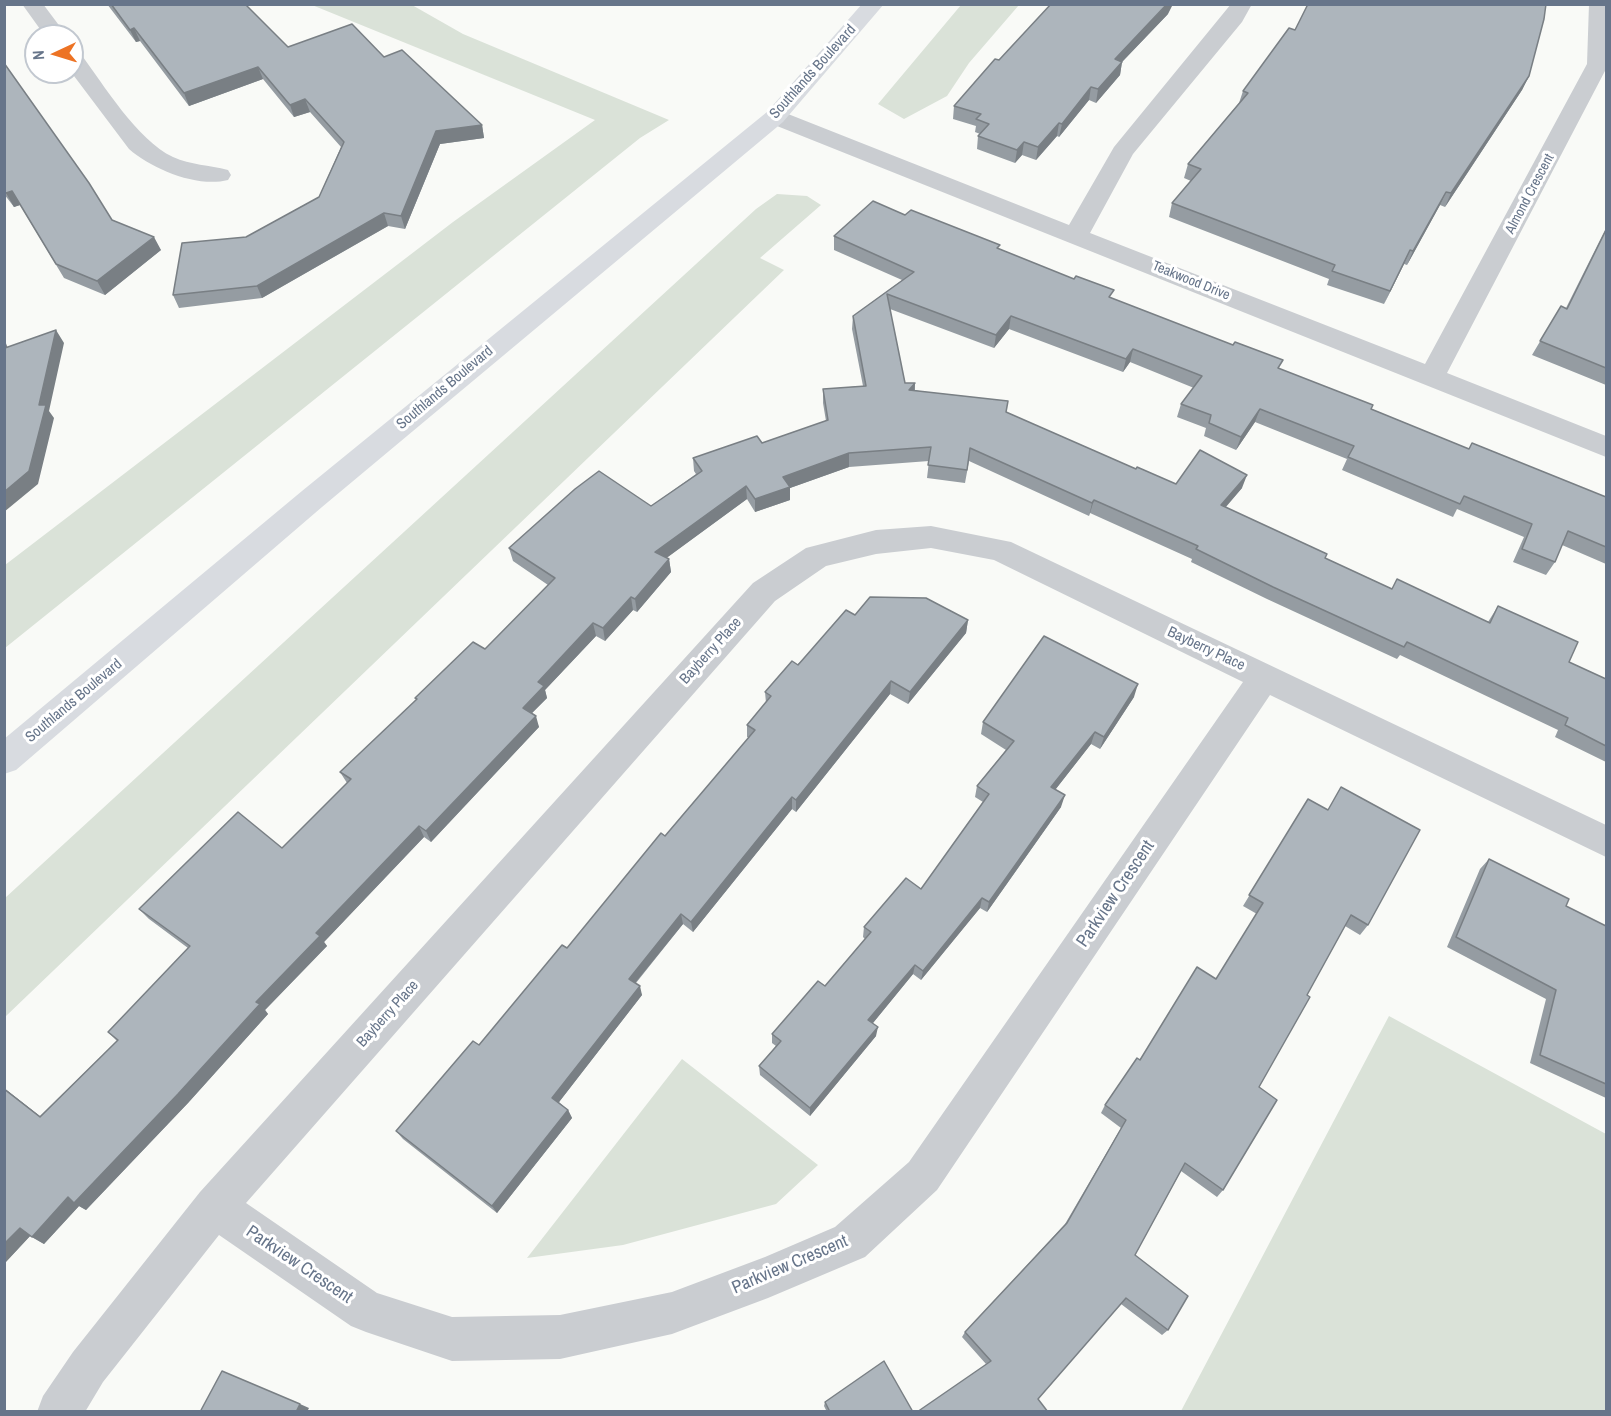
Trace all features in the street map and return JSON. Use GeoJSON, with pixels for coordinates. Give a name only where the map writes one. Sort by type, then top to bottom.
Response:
{"type":"FeatureCollection","features":[{"type":"Feature","properties":{"kind":"main road","name":"Southlands Boulevard"},"geometry":{"type":"LineString","coordinates":[[4,760],[312,499],[775,117],[874,4]]}},
{"type":"Feature","properties":{"kind":"street"},"geometry":{"type":"LineString","coordinates":[[32,4],[47,24]]}},
{"type":"Feature","properties":{"kind":"street"},"geometry":{"type":"LineString","coordinates":[[1076,235],[1122,152],[1234,17],[1242,4]]}},
{"type":"Feature","properties":{"kind":"street","name":"Almond Crescent"},"geometry":{"type":"LineString","coordinates":[[1432,376],[1598,64],[1601,23],[1599,4]]}},
{"type":"Feature","properties":{"kind":"street"},"geometry":{"type":"LineString","coordinates":[[84,74],[137,144],[148,154],[175,167],[219,175]]}},
{"type":"Feature","properties":{"kind":"street","name":"Teakwood Drive"},"geometry":{"type":"LineString","coordinates":[[775,117],[1606,447]]}},
{"type":"Feature","properties":{"kind":"street","name":"Bayberry Place"},"geometry":{"type":"LineString","coordinates":[[59,1412],[88,1367],[215,1208],[764,592],[817,556],[876,542],[932,537],[1000,550],[1606,842]]}},
{"type":"Feature","properties":{"kind":"street","name":"Parkview Crescent"},"geometry":{"type":"LineString","coordinates":[[215,1208],[366,1311],[452,1339],[560,1337],[672,1313],[768,1277],[850,1242],[923,1176],[1265,676]]}},
{"type":"Feature","properties":{"kind":"shaded area"},"geometry":{"type":"Polygon","coordinates":[[[312,5],[412,5],[463,34],[669,120],[640,138],[5,648],[5,565],[453,222],[595,120],[312,5]]]}},
{"type":"Feature","properties":{"kind":"shaded area"},"geometry":{"type":"Polygon","coordinates":[[[961,5],[1019,5],[969,63],[947,96],[904,119],[878,104],[961,5]]]}},
{"type":"Feature","properties":{"kind":"shaded area"},"geometry":{"type":"Polygon","coordinates":[[[777,194],[807,196],[821,205],[760,258],[784,270],[5,1017],[5,898],[756,209],[777,194]]]}},
{"type":"Feature","properties":{"kind":"shaded area"},"geometry":{"type":"Polygon","coordinates":[[[1389,1016],[1606,1134],[1606,1411],[1181,1411],[1389,1016]]]}},
{"type":"Feature","properties":{"kind":"shaded area"},"geometry":{"type":"Polygon","coordinates":[[[682,1059],[818,1165],[776,1204],[623,1245],[527,1258],[682,1059]]]}},
{"type":"Feature","properties":{"kind":"building"},"geometry":{"type":"Polygon","coordinates":[[[111,4],[245,4],[288,47],[352,24],[384,57],[402,50],[482,125],[436,131],[401,216],[384,213],[257,286],[173,295],[182,243],[246,237],[319,197],[344,142],[305,99],[290,105],[258,67],[184,93],[134,28],[130,30],[111,4]]]}},
{"type":"Feature","properties":{"kind":"building"},"geometry":{"type":"Polygon","coordinates":[[[1051,4],[1167,4],[1115,59],[1122,62],[1098,89],[1091,87],[1062,124],[1059,123],[1038,147],[1024,142],[1017,150],[978,136],[989,124],[976,119],[981,114],[954,106],[995,59],[999,60],[1051,4]]]}},
{"type":"Feature","properties":{"kind":"building"},"geometry":{"type":"Polygon","coordinates":[[[1308,4],[1546,4],[1529,76],[1451,193],[1446,192],[1413,251],[1410,250],[1390,291],[1332,271],[1335,265],[1172,203],[1201,169],[1188,164],[1248,93],[1243,91],[1289,28],[1295,30],[1308,4]]]}},
{"type":"Feature","properties":{"kind":"building"},"geometry":{"type":"Polygon","coordinates":[[[4,63],[89,183],[112,220],[154,237],[97,281],[56,264],[12,191],[6,193],[4,191],[4,63]]]}},
{"type":"Feature","properties":{"kind":"building"},"geometry":{"type":"Polygon","coordinates":[[[873,201],[905,215],[911,210],[1000,245],[997,248],[1074,279],[1076,276],[1114,290],[1109,297],[1233,345],[1235,342],[1283,360],[1278,368],[1373,405],[1371,409],[1469,449],[1472,443],[1606,497],[1606,547],[1568,531],[1555,562],[1522,549],[1532,524],[1464,496],[1460,504],[1348,457],[1354,446],[1260,409],[1241,437],[1209,423],[1211,415],[1181,404],[1202,376],[1133,349],[1126,359],[1011,316],[996,335],[887,294],[905,383],[915,383],[909,390],[1008,401],[1006,412],[1176,484],[1200,450],[1247,475],[1221,505],[1327,554],[1325,558],[1392,589],[1397,579],[1490,623],[1498,606],[1578,642],[1569,662],[1606,679],[1606,746],[1565,725],[1568,718],[1407,642],[1404,647],[1273,587],[1196,549],[1198,546],[1094,500],[1092,503],[970,448],[967,470],[928,465],[931,447],[849,453],[783,477],[790,487],[755,499],[746,486],[655,552],[669,559],[635,599],[631,597],[603,628],[593,623],[538,682],[544,686],[523,708],[536,716],[426,831],[419,826],[316,933],[320,936],[256,1002],[260,1004],[74,1203],[68,1197],[32,1237],[20,1228],[4,1244],[4,1089],[40,1117],[118,1040],[108,1032],[190,946],[139,909],[238,812],[282,848],[351,779],[340,772],[473,642],[485,649],[555,578],[509,548],[575,489],[599,471],[651,506],[702,471],[693,458],[757,436],[762,443],[828,420],[823,389],[866,386],[853,316],[914,272],[834,236],[873,201]]]}},
{"type":"Feature","properties":{"kind":"building"},"geometry":{"type":"Polygon","coordinates":[[[1606,230],[1606,368],[1540,341],[1561,306],[1567,309],[1606,230]]]}},
{"type":"Feature","properties":{"kind":"building"},"geometry":{"type":"Polygon","coordinates":[[[56,330],[39,405],[46,405],[29,471],[4,492],[4,347],[56,330]]]}},
{"type":"Feature","properties":{"kind":"building"},"geometry":{"type":"Polygon","coordinates":[[[870,597],[926,598],[968,620],[910,692],[891,681],[796,800],[792,797],[691,922],[681,914],[629,979],[640,986],[552,1098],[568,1110],[492,1206],[396,1131],[473,1041],[479,1045],[562,945],[567,948],[661,833],[665,836],[755,730],[747,725],[771,696],[765,692],[792,661],[798,665],[846,610],[855,615],[870,597]]]}},
{"type":"Feature","properties":{"kind":"building"},"geometry":{"type":"Polygon","coordinates":[[[1044,636],[1138,684],[1104,737],[1095,732],[1051,787],[1065,795],[989,902],[982,898],[923,971],[915,965],[868,1020],[878,1027],[810,1108],[759,1066],[781,1041],[772,1034],[818,981],[825,986],[871,932],[864,927],[906,878],[921,889],[989,794],[977,786],[1014,741],[983,722],[1044,636]]]}},
{"type":"Feature","properties":{"kind":"building"},"geometry":{"type":"Polygon","coordinates":[[[1341,787],[1420,830],[1368,925],[1351,915],[1307,995],[1310,997],[1259,1087],[1277,1100],[1223,1190],[1185,1163],[1135,1255],[1188,1296],[1168,1330],[1126,1298],[1038,1399],[1048,1412],[917,1412],[991,1361],[965,1332],[1067,1223],[1126,1120],[1105,1105],[1137,1058],[1140,1060],[1197,967],[1216,979],[1263,903],[1249,895],[1308,799],[1328,810],[1341,787]]]}},
{"type":"Feature","properties":{"kind":"building"},"geometry":{"type":"Polygon","coordinates":[[[1489,859],[1569,899],[1566,906],[1606,926],[1606,1084],[1540,1055],[1556,990],[1456,937],[1489,859]]]}},
{"type":"Feature","properties":{"kind":"building"},"geometry":{"type":"Polygon","coordinates":[[[884,1361],[913,1412],[830,1412],[825,1402],[884,1361]]]}},
{"type":"Feature","properties":{"kind":"building"},"geometry":{"type":"Polygon","coordinates":[[[222,1371],[300,1404],[296,1412],[200,1412],[222,1371]]]}}]}
